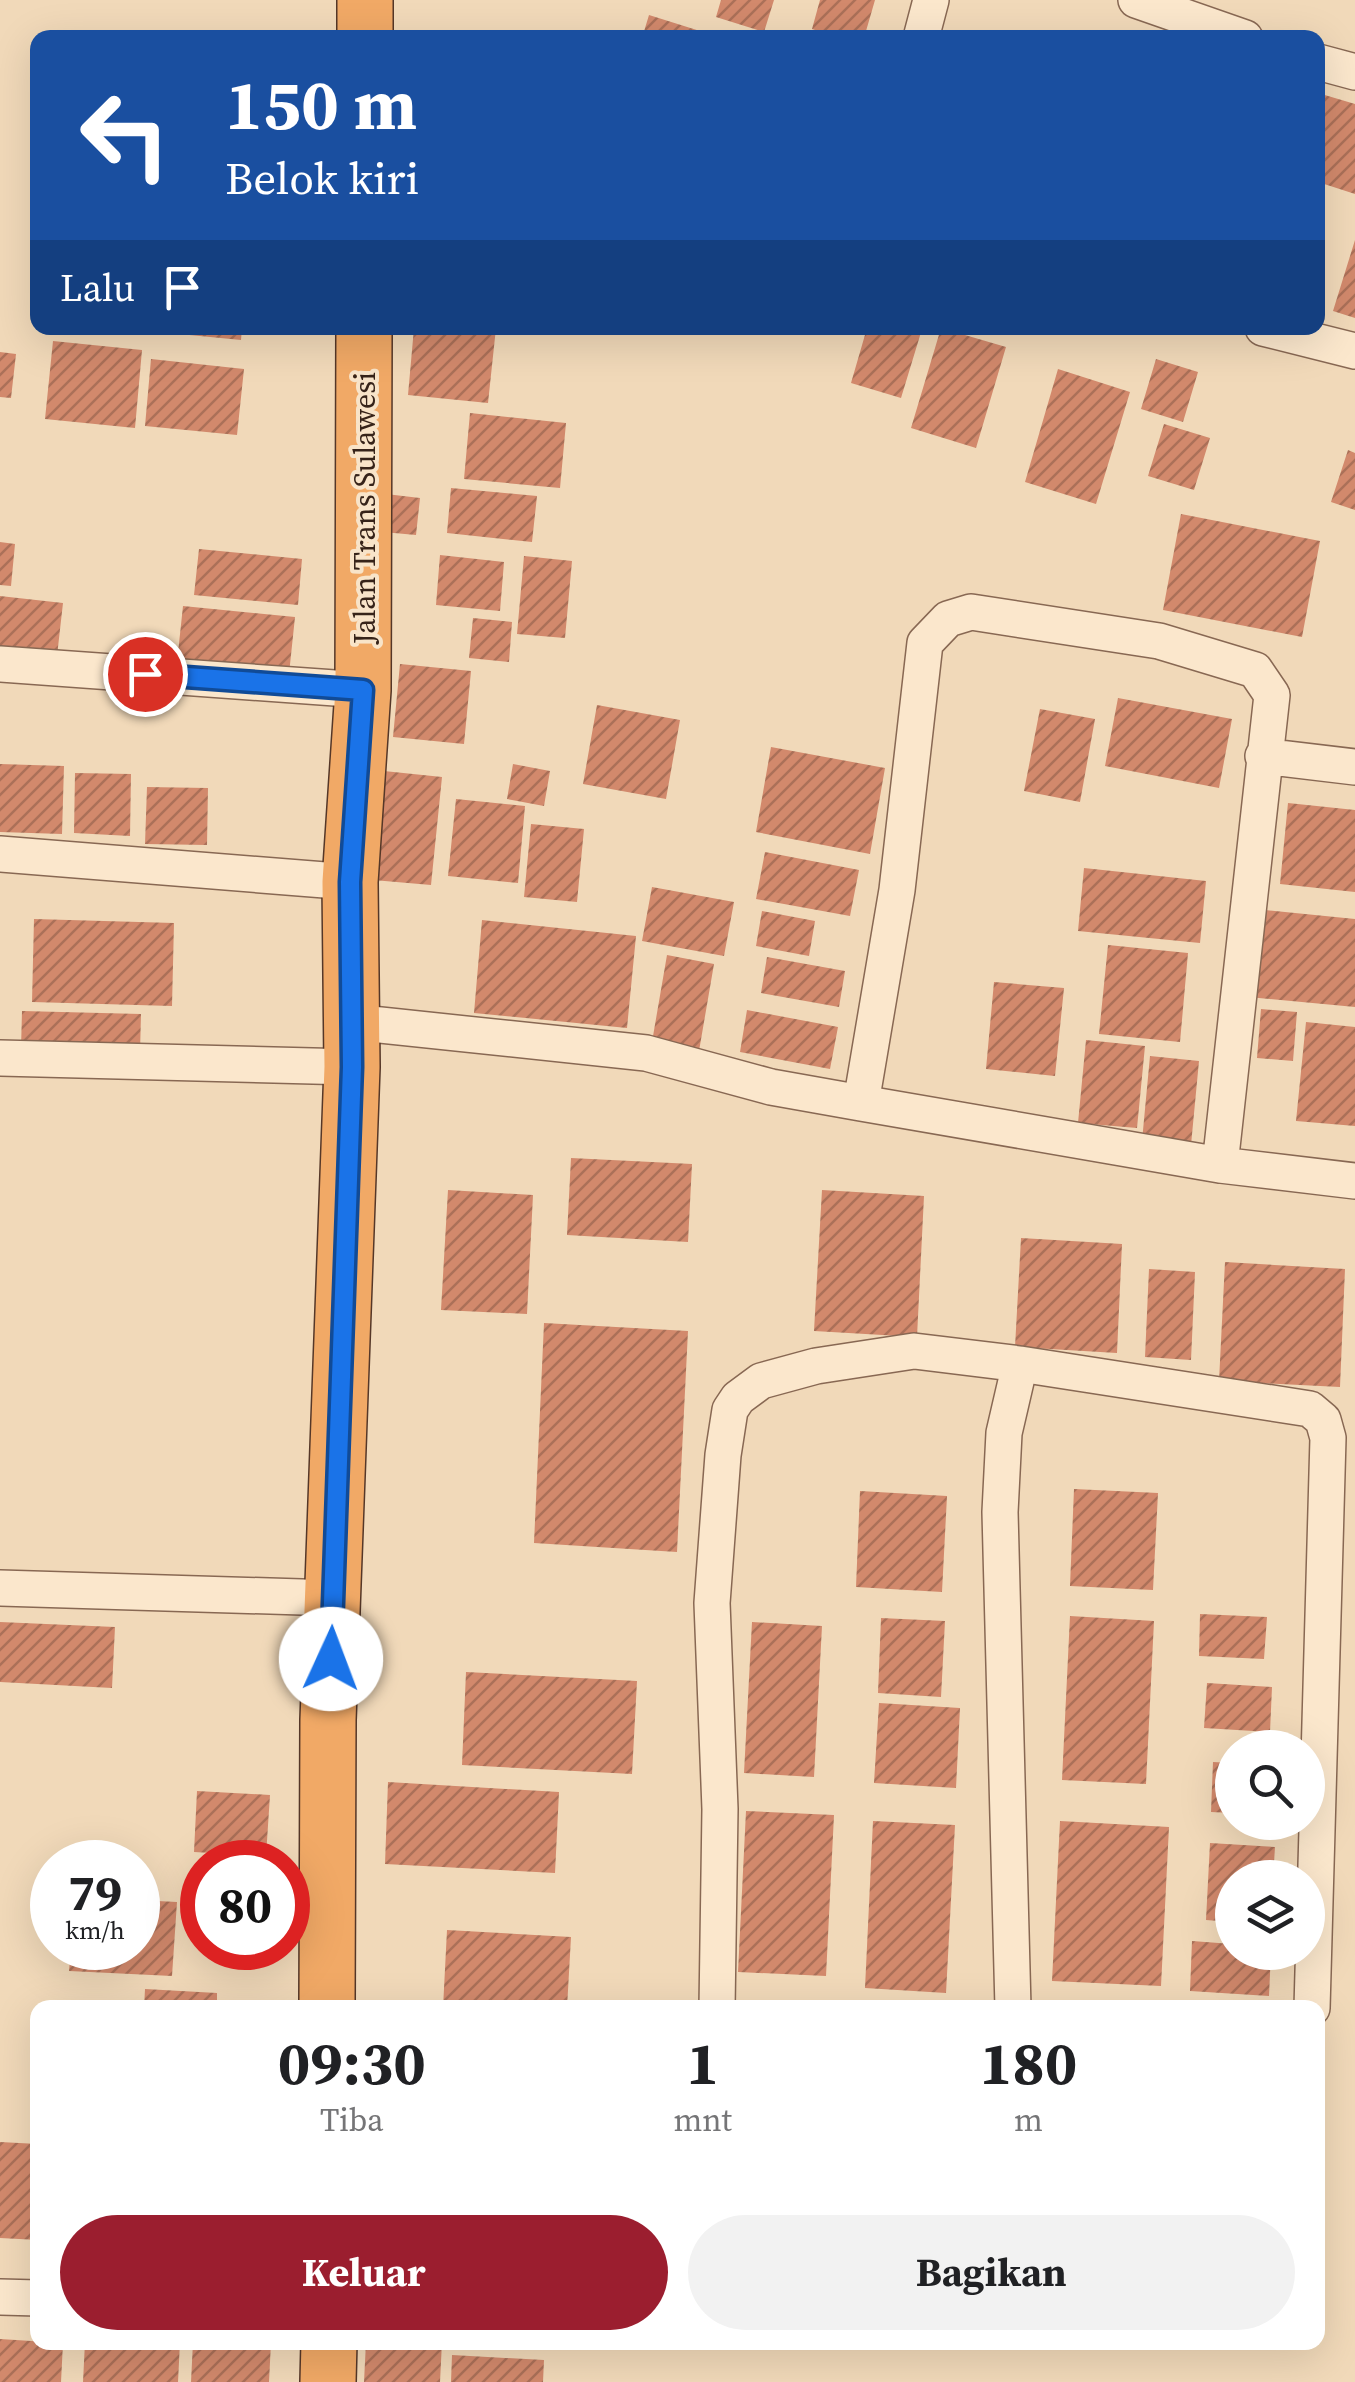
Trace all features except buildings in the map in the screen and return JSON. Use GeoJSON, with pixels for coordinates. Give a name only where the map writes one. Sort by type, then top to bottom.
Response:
{"type":"FeatureCollection","features":[{"type":"Feature","properties":{"kind":"highway"},"geometry":{"type":"LineString","coordinates":[[365,30],[366,0]]}},
{"type":"Feature","properties":{"kind":"highway","name":"Jalan Trans Sulawesi"},"geometry":{"type":"LineString","coordinates":[[327,2000],[328,1720],[352,1045],[350,882],[363,690],[364,335]]}},
{"type":"Feature","properties":{"kind":"highway"},"geometry":{"type":"LineString","coordinates":[[328,2382],[329,2350]]}},
{"type":"Feature","properties":{"kind":"street"},"geometry":{"type":"LineString","coordinates":[[923,30],[930,0]]}},
{"type":"Feature","properties":{"kind":"street"},"geometry":{"type":"LineString","coordinates":[[1136,0],[1223,30]]}},
{"type":"Feature","properties":{"kind":"street"},"geometry":{"type":"LineString","coordinates":[[1325,64],[1355,72]]}},
{"type":"Feature","properties":{"kind":"street"},"geometry":{"type":"LineString","coordinates":[[1291,335],[1355,351]]}},
{"type":"Feature","properties":{"kind":"street"},"geometry":{"type":"LineString","coordinates":[[862,1103],[897,890],[925,643],[948,619],[971,612],[1159,642],[1255,670],[1272,694],[1220,1165]]}},
{"type":"Feature","properties":{"kind":"street"},"geometry":{"type":"LineString","coordinates":[[0,664],[363,690]]}},
{"type":"Feature","properties":{"kind":"street"},"geometry":{"type":"LineString","coordinates":[[1263,756],[1355,767]]}},
{"type":"Feature","properties":{"kind":"street"},"geometry":{"type":"LineString","coordinates":[[0,854],[350,882]]}},
{"type":"Feature","properties":{"kind":"street"},"geometry":{"type":"LineString","coordinates":[[0,1058],[352,1045],[646,1053],[772,1087],[1220,1165],[1355,1182]]}},
{"type":"Feature","properties":{"kind":"street"},"geometry":{"type":"LineString","coordinates":[[717,2000],[720,1809],[712,1603],[730,1410],[738,1398],[761,1381],[836,1363],[914,1351],[1310,1409],[1323,1420],[1328,1438],[1312,2000]]}},
{"type":"Feature","properties":{"kind":"street"},"geometry":{"type":"LineString","coordinates":[[1013,2000],[1000,1512],[1004,1433],[1020,1364]]}},
{"type":"Feature","properties":{"kind":"street"},"geometry":{"type":"LineString","coordinates":[[0,1588],[334,1598]]}},
{"type":"Feature","properties":{"kind":"street"},"geometry":{"type":"LineString","coordinates":[[0,2297],[30,2298]]}},
{"type":"Feature","properties":{"kind":"route"},"geometry":{"type":"LineString","coordinates":[[145,674],[363,690],[350,882],[352,1067],[331,1659]]}}]}
